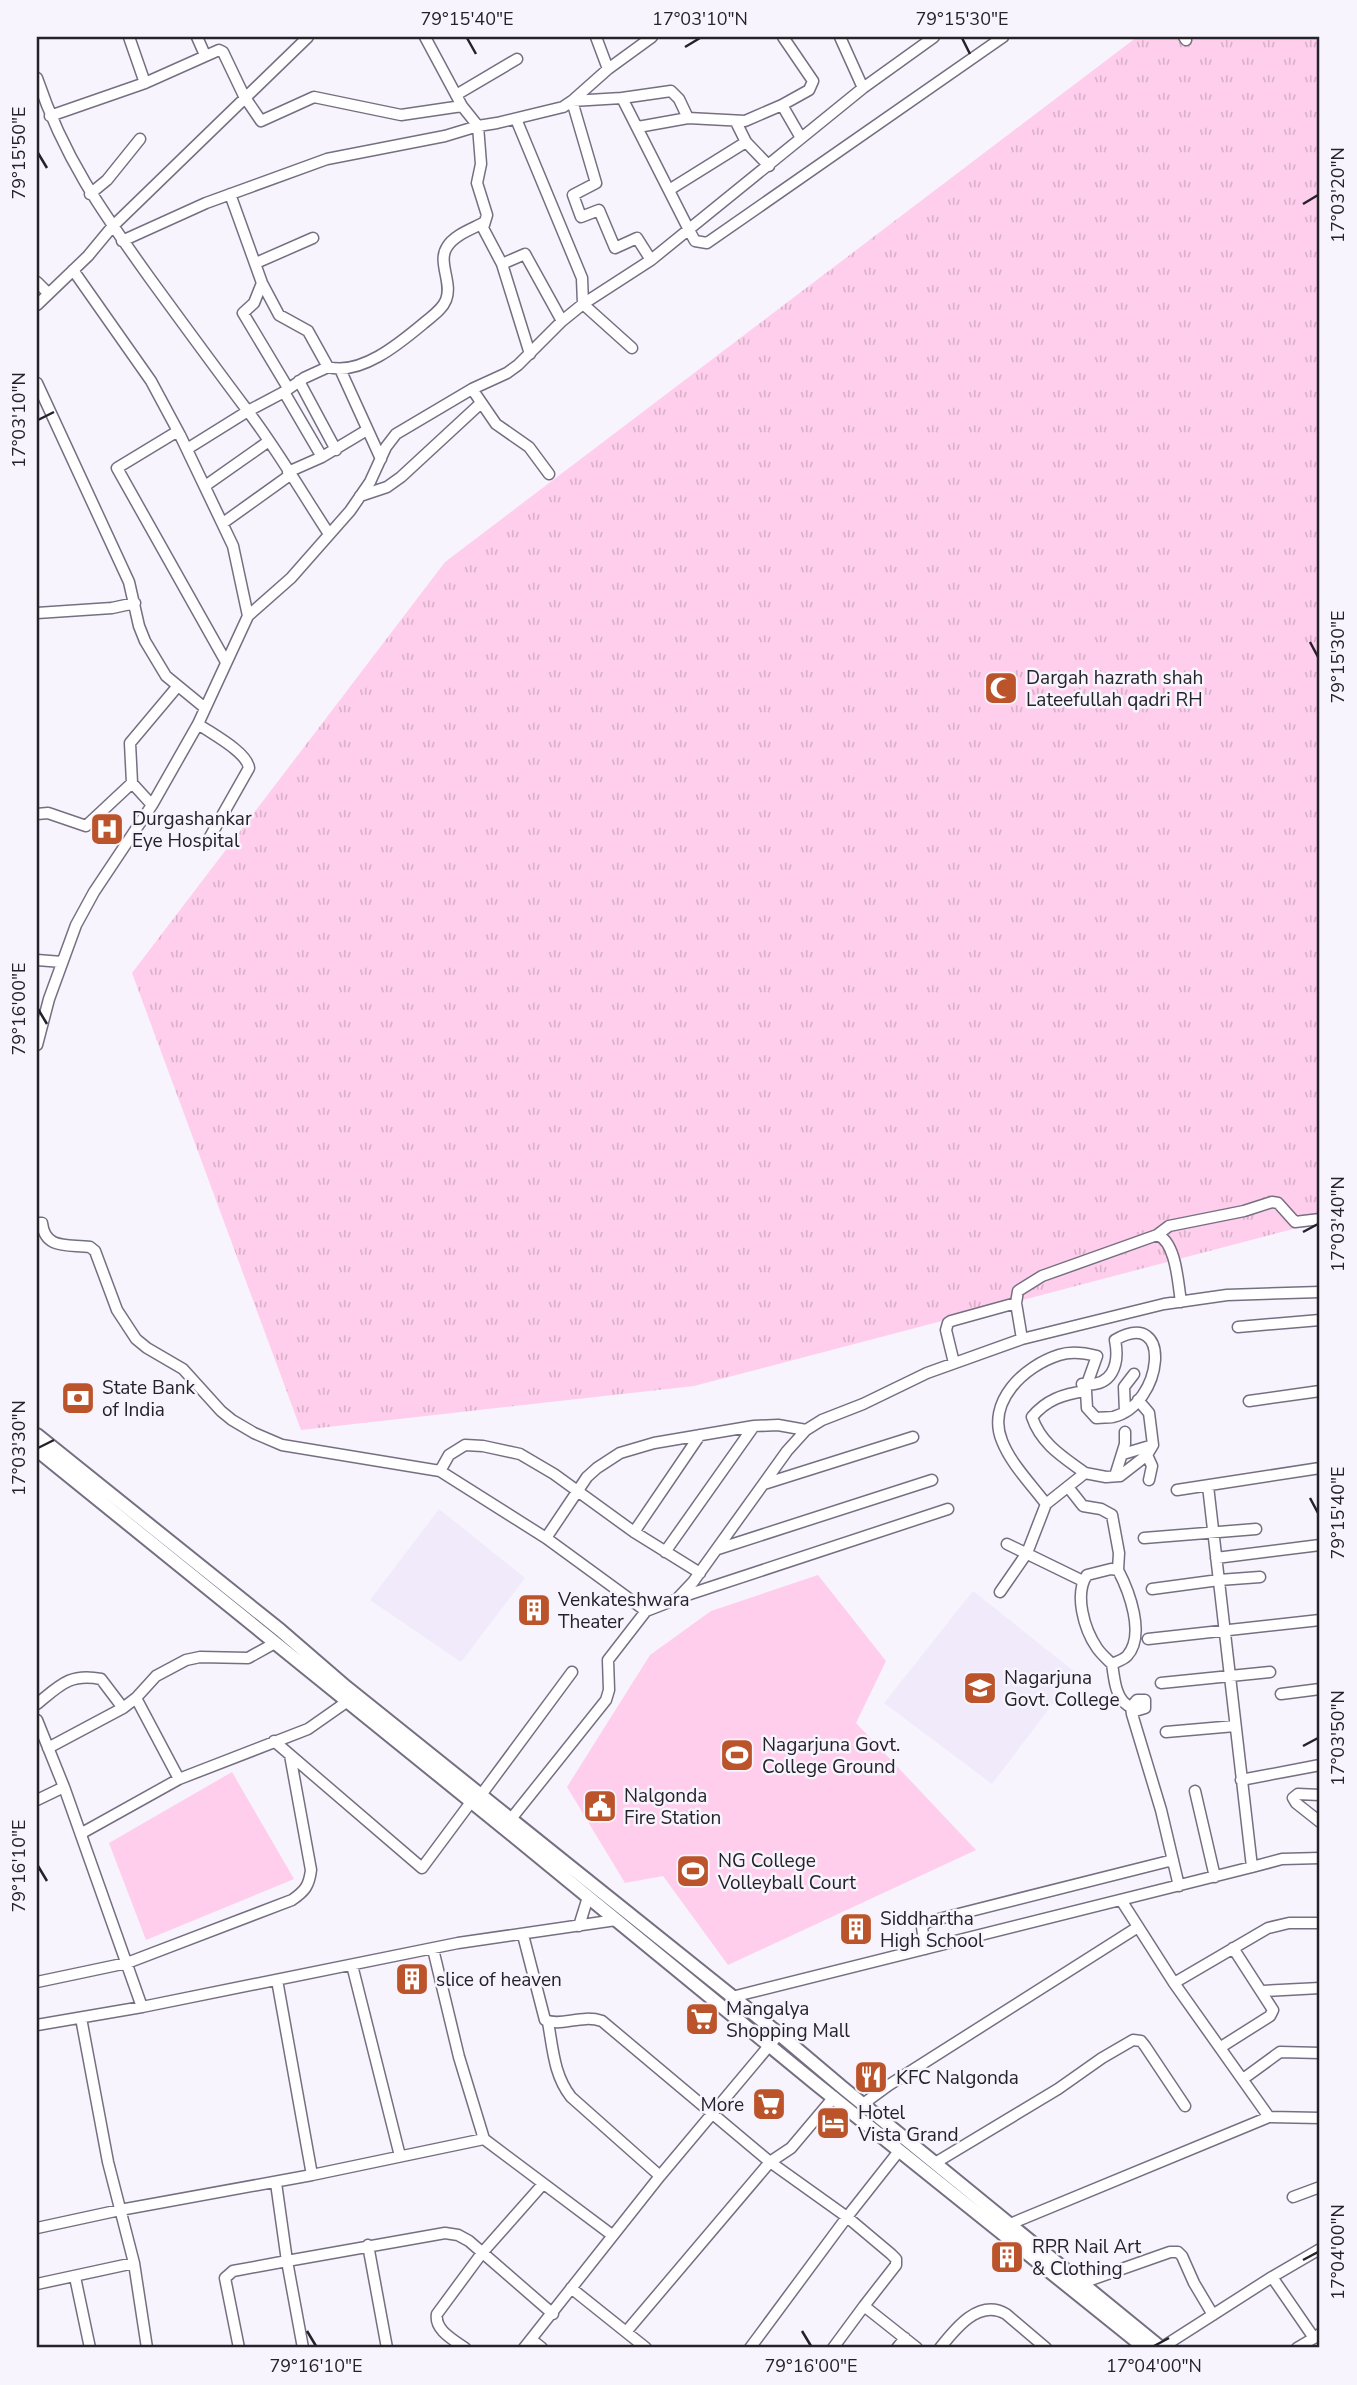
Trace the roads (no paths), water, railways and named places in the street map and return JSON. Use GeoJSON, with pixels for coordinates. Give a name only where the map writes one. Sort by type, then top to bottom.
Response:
{"type":"FeatureCollection","features":[{"type":"Feature","properties":{"kind":"main road"},"geometry":{"type":"LineString","coordinates":[[37,1435],[476,1798],[588,1897],[1142,2348]]}},
{"type":"Feature","properties":{"kind":"main road"},"geometry":{"type":"LineString","coordinates":[[37,1450],[348,1701],[476,1798],[511,1819],[779,2034],[1161,2348]]}},
{"type":"Feature","properties":{"kind":"street"},"geometry":{"type":"LineString","coordinates":[[129,37],[145,83]]}},
{"type":"Feature","properties":{"kind":"street"},"geometry":{"type":"LineString","coordinates":[[197,37],[205,55]]}},
{"type":"Feature","properties":{"kind":"street"},"geometry":{"type":"LineString","coordinates":[[37,304],[88,256],[112,227],[244,96],[308,37]]}},
{"type":"Feature","properties":{"kind":"street"},"geometry":{"type":"LineString","coordinates":[[425,37],[463,106],[478,126],[481,164],[477,183],[487,215],[483,223],[484,232],[502,264],[530,354]]}},
{"type":"Feature","properties":{"kind":"street"},"geometry":{"type":"LineString","coordinates":[[596,37],[608,69]]}},
{"type":"Feature","properties":{"kind":"street"},"geometry":{"type":"LineString","coordinates":[[122,241],[230,194],[327,159],[445,136],[563,107],[652,37]]}},
{"type":"Feature","properties":{"kind":"street"},"geometry":{"type":"LineString","coordinates":[[638,127],[688,118],[736,122],[753,118],[809,90],[813,81],[783,37]]}},
{"type":"Feature","properties":{"kind":"street"},"geometry":{"type":"LineString","coordinates":[[840,37],[863,88]]}},
{"type":"Feature","properties":{"kind":"street"},"geometry":{"type":"LineString","coordinates":[[37,1045],[76,925],[94,892],[152,805],[198,724],[248,615],[291,578],[360,496],[391,439],[472,389],[507,373],[583,304],[650,260],[863,88],[934,37]]}},
{"type":"Feature","properties":{"kind":"street"},"geometry":{"type":"LineString","coordinates":[[622,98],[689,230],[695,240],[701,243],[711,241],[869,128],[1003,37]]}},
{"type":"Feature","properties":{"kind":"street"},"geometry":{"type":"LineString","coordinates":[[50,116],[145,83],[221,50],[244,96],[261,121],[313,97],[401,115],[463,106]]}},
{"type":"Feature","properties":{"kind":"street"},"geometry":{"type":"LineString","coordinates":[[457,95],[517,59]]}},
{"type":"Feature","properties":{"kind":"street"},"geometry":{"type":"LineString","coordinates":[[37,78],[64,147],[90,194],[200,350],[248,411],[329,534]]}},
{"type":"Feature","properties":{"kind":"street"},"geometry":{"type":"LineString","coordinates":[[572,101],[671,91],[679,99],[688,118]]}},
{"type":"Feature","properties":{"kind":"street"},"geometry":{"type":"LineString","coordinates":[[572,101],[596,183],[573,195],[581,217],[599,210],[615,248],[637,238],[650,260]]}},
{"type":"Feature","properties":{"kind":"street"},"geometry":{"type":"LineString","coordinates":[[782,105],[801,138]]}},
{"type":"Feature","properties":{"kind":"street"},"geometry":{"type":"LineString","coordinates":[[516,119],[582,278],[583,304],[632,348]]}},
{"type":"Feature","properties":{"kind":"street"},"geometry":{"type":"LineString","coordinates":[[736,122],[746,142],[769,166]]}},
{"type":"Feature","properties":{"kind":"street"},"geometry":{"type":"LineString","coordinates":[[90,194],[107,180],[140,139]]}},
{"type":"Feature","properties":{"kind":"street"},"geometry":{"type":"LineString","coordinates":[[669,190],[746,142]]}},
{"type":"Feature","properties":{"kind":"street"},"geometry":{"type":"LineString","coordinates":[[230,194],[262,283],[279,315],[308,331],[328,367]]}},
{"type":"Feature","properties":{"kind":"street"},"geometry":{"type":"LineString","coordinates":[[187,450],[299,381],[328,367],[340,369],[384,354],[440,309],[448,289],[444,258],[447,246],[457,237],[483,223]]}},
{"type":"Feature","properties":{"kind":"street"},"geometry":{"type":"LineString","coordinates":[[256,263],[313,238]]}},
{"type":"Feature","properties":{"kind":"street"},"geometry":{"type":"LineString","coordinates":[[502,264],[525,254],[562,321]]}},
{"type":"Feature","properties":{"kind":"street"},"geometry":{"type":"LineString","coordinates":[[73,270],[151,381],[178,431],[233,546],[248,615]]}},
{"type":"Feature","properties":{"kind":"street"},"geometry":{"type":"LineString","coordinates":[[37,282],[48,293]]}},
{"type":"Feature","properties":{"kind":"street"},"geometry":{"type":"LineString","coordinates":[[262,283],[254,303],[243,313],[322,457]]}},
{"type":"Feature","properties":{"kind":"street"},"geometry":{"type":"LineString","coordinates":[[340,369],[381,458]]}},
{"type":"Feature","properties":{"kind":"street"},"geometry":{"type":"LineString","coordinates":[[299,381],[336,450]]}},
{"type":"Feature","properties":{"kind":"street"},"geometry":{"type":"LineString","coordinates":[[37,383],[129,582],[145,642],[158,664],[177,687],[205,708]]}},
{"type":"Feature","properties":{"kind":"street"},"geometry":{"type":"LineString","coordinates":[[472,389],[495,424],[529,447],[549,474]]}},
{"type":"Feature","properties":{"kind":"street"},"geometry":{"type":"LineString","coordinates":[[360,496],[387,487],[401,477],[480,404]]}},
{"type":"Feature","properties":{"kind":"street"},"geometry":{"type":"LineString","coordinates":[[223,523],[289,473],[336,450],[367,430]]}},
{"type":"Feature","properties":{"kind":"street"},"geometry":{"type":"LineString","coordinates":[[178,431],[117,468],[226,662]]}},
{"type":"Feature","properties":{"kind":"street"},"geometry":{"type":"LineString","coordinates":[[205,486],[269,442]]}},
{"type":"Feature","properties":{"kind":"street"},"geometry":{"type":"LineString","coordinates":[[37,613],[112,608],[135,603]]}},
{"type":"Feature","properties":{"kind":"street"},"geometry":{"type":"LineString","coordinates":[[152,805],[132,783],[130,743],[177,687]]}},
{"type":"Feature","properties":{"kind":"street"},"geometry":{"type":"LineString","coordinates":[[198,724],[242,755],[249,764],[206,844]]}},
{"type":"Feature","properties":{"kind":"street"},"geometry":{"type":"LineString","coordinates":[[37,814],[48,813],[86,826],[132,783]]}},
{"type":"Feature","properties":{"kind":"street"},"geometry":{"type":"LineString","coordinates":[[37,960],[62,962]]}},
{"type":"Feature","properties":{"kind":"street"},"geometry":{"type":"LineString","coordinates":[[1023,1339],[1016,1303],[1018,1291],[1042,1276],[1157,1235],[1169,1226],[1244,1211],[1272,1202],[1278,1203],[1295,1222],[1320,1219]]}},
{"type":"Feature","properties":{"kind":"street"},"geometry":{"type":"LineString","coordinates":[[37,1223],[43,1223],[43,1234],[51,1242],[90,1247],[95,1251],[117,1310],[136,1339],[183,1369],[221,1411],[254,1433],[282,1445],[440,1471],[546,1538],[646,1611]]}},
{"type":"Feature","properties":{"kind":"street"},"geometry":{"type":"LineString","coordinates":[[1157,1235],[1166,1239],[1171,1248],[1181,1302]]}},
{"type":"Feature","properties":{"kind":"street"},"geometry":{"type":"LineString","coordinates":[[677,1598],[718,1549],[787,1451],[806,1430],[822,1420],[954,1363],[1023,1339],[1164,1304],[1227,1295],[1320,1292]]}},
{"type":"Feature","properties":{"kind":"street"},"geometry":{"type":"LineString","coordinates":[[954,1363],[946,1330],[948,1324],[1016,1303]]}},
{"type":"Feature","properties":{"kind":"street"},"geometry":{"type":"LineString","coordinates":[[1238,1327],[1320,1320]]}},
{"type":"Feature","properties":{"kind":"street"},"geometry":{"type":"LineString","coordinates":[[1046,1504],[1014,1463],[1002,1441],[998,1423],[999,1411],[1007,1392],[1025,1375],[1060,1354],[1085,1353],[1097,1356],[1089,1388],[1087,1408],[1097,1418],[1112,1417],[1125,1412],[1138,1400],[1155,1371],[1156,1358],[1152,1344],[1146,1336],[1137,1332],[1115,1340],[1118,1360],[1115,1370],[1089,1388],[1058,1397],[1041,1406],[1032,1418],[1046,1444],[1085,1474],[1121,1476],[1150,1450]]}},
{"type":"Feature","properties":{"kind":"street"},"geometry":{"type":"LineString","coordinates":[[1116,1345],[1128,1345]]}},
{"type":"Feature","properties":{"kind":"street"},"geometry":{"type":"LineString","coordinates":[[1125,1412],[1124,1387],[1134,1374]]}},
{"type":"Feature","properties":{"kind":"street"},"geometry":{"type":"LineString","coordinates":[[1249,1401],[1320,1391]]}},
{"type":"Feature","properties":{"kind":"street"},"geometry":{"type":"LineString","coordinates":[[1138,1400],[1149,1413],[1152,1465],[1149,1480]]}},
{"type":"Feature","properties":{"kind":"street"},"geometry":{"type":"LineString","coordinates":[[546,1538],[576,1491],[597,1468],[620,1453],[654,1443],[754,1426],[778,1425],[806,1430]]}},
{"type":"Feature","properties":{"kind":"street"},"geometry":{"type":"LineString","coordinates":[[665,1552],[754,1426]]}},
{"type":"Feature","properties":{"kind":"street"},"geometry":{"type":"LineString","coordinates":[[1115,1476],[1123,1454],[1125,1432]]}},
{"type":"Feature","properties":{"kind":"street"},"geometry":{"type":"LineString","coordinates":[[634,1532],[700,1435]]}},
{"type":"Feature","properties":{"kind":"street"},"geometry":{"type":"LineString","coordinates":[[764,1484],[913,1437]]}},
{"type":"Feature","properties":{"kind":"street"},"geometry":{"type":"LineString","coordinates":[[440,1471],[455,1450],[466,1446],[483,1446],[520,1454],[554,1474],[634,1532],[700,1573]]}},
{"type":"Feature","properties":{"kind":"street"},"geometry":{"type":"LineString","coordinates":[[1123,1454],[1150,1450]]}},
{"type":"Feature","properties":{"kind":"street"},"geometry":{"type":"LineString","coordinates":[[1177,1490],[1320,1468]]}},
{"type":"Feature","properties":{"kind":"street"},"geometry":{"type":"LineString","coordinates":[[1000,1592],[1027,1553],[1046,1504],[1085,1474]]}},
{"type":"Feature","properties":{"kind":"street"},"geometry":{"type":"LineString","coordinates":[[718,1549],[933,1480]]}},
{"type":"Feature","properties":{"kind":"street"},"geometry":{"type":"LineString","coordinates":[[1208,1486],[1252,1867]]}},
{"type":"Feature","properties":{"kind":"street"},"geometry":{"type":"LineString","coordinates":[[1068,1487],[1083,1506],[1101,1509],[1112,1515],[1119,1553],[1118,1570],[1132,1605],[1135,1637],[1126,1657],[1112,1664]]}},
{"type":"Feature","properties":{"kind":"street"},"geometry":{"type":"LineString","coordinates":[[511,1819],[606,1700],[609,1690],[608,1660],[646,1611],[677,1598],[948,1509]]}},
{"type":"Feature","properties":{"kind":"street"},"geometry":{"type":"LineString","coordinates":[[1144,1538],[1256,1529]]}},
{"type":"Feature","properties":{"kind":"street"},"geometry":{"type":"LineString","coordinates":[[1007,1544],[1083,1581]]}},
{"type":"Feature","properties":{"kind":"street"},"geometry":{"type":"LineString","coordinates":[[1216,1558],[1320,1545]]}},
{"type":"Feature","properties":{"kind":"street"},"geometry":{"type":"LineString","coordinates":[[1118,1570],[1111,1569],[1087,1575],[1083,1581],[1081,1609],[1096,1648],[1112,1664],[1118,1691],[1125,1704],[1131,1707],[1161,1810],[1179,1886]]}},
{"type":"Feature","properties":{"kind":"street"},"geometry":{"type":"LineString","coordinates":[[1152,1588],[1260,1577]]}},
{"type":"Feature","properties":{"kind":"street"},"geometry":{"type":"LineString","coordinates":[[1148,1639],[1320,1620]]}},
{"type":"Feature","properties":{"kind":"street"},"geometry":{"type":"LineString","coordinates":[[48,1748],[123,1708],[136,1698],[156,1675],[186,1660],[200,1657],[248,1658],[275,1643]]}},
{"type":"Feature","properties":{"kind":"street"},"geometry":{"type":"LineString","coordinates":[[274,1741],[422,1868],[572,1672]]}},
{"type":"Feature","properties":{"kind":"street"},"geometry":{"type":"LineString","coordinates":[[1161,1683],[1270,1672]]}},
{"type":"Feature","properties":{"kind":"street"},"geometry":{"type":"LineString","coordinates":[[37,1704],[65,1682],[85,1676],[102,1679],[123,1708]]}},
{"type":"Feature","properties":{"kind":"street"},"geometry":{"type":"LineString","coordinates":[[1281,1694],[1320,1689]]}},
{"type":"Feature","properties":{"kind":"street"},"geometry":{"type":"LineString","coordinates":[[136,1698],[179,1779]]}},
{"type":"Feature","properties":{"kind":"street"},"geometry":{"type":"LineString","coordinates":[[82,1833],[179,1779],[308,1729],[348,1701]]}},
{"type":"Feature","properties":{"kind":"street"},"geometry":{"type":"LineString","coordinates":[[37,1720],[82,1833],[142,2007]]}},
{"type":"Feature","properties":{"kind":"street"},"geometry":{"type":"LineString","coordinates":[[1166,1732],[1235,1726]]}},
{"type":"Feature","properties":{"kind":"street"},"geometry":{"type":"LineString","coordinates":[[37,1982],[127,1963],[292,1900],[304,1891],[310,1883],[311,1870],[290,1755]]}},
{"type":"Feature","properties":{"kind":"street"},"geometry":{"type":"LineString","coordinates":[[1241,1780],[1320,1765]]}},
{"type":"Feature","properties":{"kind":"street"},"geometry":{"type":"LineString","coordinates":[[37,1800],[65,1787]]}},
{"type":"Feature","properties":{"kind":"street"},"geometry":{"type":"LineString","coordinates":[[1195,1791],[1215,1877]]}},
{"type":"Feature","properties":{"kind":"street"},"geometry":{"type":"LineString","coordinates":[[1320,1794],[1298,1794],[1293,1798],[1320,1822]]}},
{"type":"Feature","properties":{"kind":"street"},"geometry":{"type":"LineString","coordinates":[[732,1997],[1282,1859],[1320,1858]]}},
{"type":"Feature","properties":{"kind":"street"},"geometry":{"type":"LineString","coordinates":[[925,1949],[922,1927],[927,1922],[1173,1860]]}},
{"type":"Feature","properties":{"kind":"street"},"geometry":{"type":"LineString","coordinates":[[579,1926],[588,1897]]}},
{"type":"Feature","properties":{"kind":"street"},"geometry":{"type":"LineString","coordinates":[[1121,1900],[1174,1983],[1269,2117]]}},
{"type":"Feature","properties":{"kind":"street"},"geometry":{"type":"LineString","coordinates":[[37,2025],[142,2007],[433,1949],[616,1920]]}},
{"type":"Feature","properties":{"kind":"street"},"geometry":{"type":"LineString","coordinates":[[1174,1983],[1276,1926],[1320,1923]]}},
{"type":"Feature","properties":{"kind":"street"},"geometry":{"type":"LineString","coordinates":[[863,2104],[1138,1927]]}},
{"type":"Feature","properties":{"kind":"street"},"geometry":{"type":"LineString","coordinates":[[523,1935],[543,2016],[548,2022],[556,2070],[565,2088],[571,2097],[660,2176]]}},
{"type":"Feature","properties":{"kind":"street"},"geometry":{"type":"LineString","coordinates":[[1221,2048],[1273,2013],[1263,1992],[1233,1948]]}},
{"type":"Feature","properties":{"kind":"street"},"geometry":{"type":"LineString","coordinates":[[433,1949],[459,2057],[484,2139],[611,2235]]}},
{"type":"Feature","properties":{"kind":"street"},"geometry":{"type":"LineString","coordinates":[[352,1965],[400,2156]]}},
{"type":"Feature","properties":{"kind":"street"},"geometry":{"type":"LineString","coordinates":[[277,1980],[312,2175]]}},
{"type":"Feature","properties":{"kind":"street"},"geometry":{"type":"LineString","coordinates":[[1263,1992],[1320,1988]]}},
{"type":"Feature","properties":{"kind":"street"},"geometry":{"type":"LineString","coordinates":[[548,2022],[585,2017],[603,2021],[770,2162],[847,2217],[891,2254],[897,2262],[893,2271],[832,2348]]}},
{"type":"Feature","properties":{"kind":"street"},"geometry":{"type":"LineString","coordinates":[[81,2018],[108,2162],[134,2263],[147,2348]]}},
{"type":"Feature","properties":{"kind":"street"},"geometry":{"type":"LineString","coordinates":[[524,2348],[553,2314],[611,2235],[779,2034]]}},
{"type":"Feature","properties":{"kind":"street"},"geometry":{"type":"LineString","coordinates":[[935,2163],[1133,2040],[1141,2041],[1145,2046],[1185,2106]]}},
{"type":"Feature","properties":{"kind":"street"},"geometry":{"type":"LineString","coordinates":[[1243,2079],[1280,2052],[1320,2053]]}},
{"type":"Feature","properties":{"kind":"street"},"geometry":{"type":"LineString","coordinates":[[626,2332],[770,2162],[790,2148],[834,2097]]}},
{"type":"Feature","properties":{"kind":"street"},"geometry":{"type":"LineString","coordinates":[[1010,2224],[1269,2117],[1320,2118]]}},
{"type":"Feature","properties":{"kind":"street"},"geometry":{"type":"LineString","coordinates":[[37,2228],[120,2210],[276,2183],[484,2139]]}},
{"type":"Feature","properties":{"kind":"street"},"geometry":{"type":"LineString","coordinates":[[750,2348],[847,2217],[900,2151]]}},
{"type":"Feature","properties":{"kind":"street"},"geometry":{"type":"LineString","coordinates":[[276,2183],[303,2348]]}},
{"type":"Feature","properties":{"kind":"street"},"geometry":{"type":"LineString","coordinates":[[465,2348],[441,2330],[435,2318],[482,2253],[543,2184]]}},
{"type":"Feature","properties":{"kind":"street"},"geometry":{"type":"LineString","coordinates":[[1293,2197],[1320,2187]]}},
{"type":"Feature","properties":{"kind":"street"},"geometry":{"type":"LineString","coordinates":[[239,2348],[225,2278],[233,2272],[368,2245],[445,2233],[458,2235],[553,2314]]}},
{"type":"Feature","properties":{"kind":"street"},"geometry":{"type":"LineString","coordinates":[[368,2245],[387,2348]]}},
{"type":"Feature","properties":{"kind":"street"},"geometry":{"type":"LineString","coordinates":[[1161,2348],[1320,2249]]}},
{"type":"Feature","properties":{"kind":"street"},"geometry":{"type":"LineString","coordinates":[[1082,2283],[1170,2252],[1178,2252],[1213,2315]]}},
{"type":"Feature","properties":{"kind":"street"},"geometry":{"type":"LineString","coordinates":[[37,2284],[134,2263]]}},
{"type":"Feature","properties":{"kind":"street"},"geometry":{"type":"LineString","coordinates":[[75,2277],[90,2348]]}},
{"type":"Feature","properties":{"kind":"street"},"geometry":{"type":"LineString","coordinates":[[1272,2277],[1317,2336],[1297,2348]]}},
{"type":"Feature","properties":{"kind":"street"},"geometry":{"type":"LineString","coordinates":[[571,2288],[646,2348]]}},
{"type":"Feature","properties":{"kind":"street"},"geometry":{"type":"LineString","coordinates":[[864,2306],[917,2348]]}},
{"type":"Feature","properties":{"kind":"street"},"geometry":{"type":"LineString","coordinates":[[940,2348],[953,2331],[970,2317],[990,2309],[999,2309],[1046,2348]]}},
{"type":"Feature","properties":{"kind":"street"},"geometry":{"type":"LineString","coordinates":[[897,2348],[905,2339]]}},
{"type":"Feature","properties":{"kind":"street"},"geometry":{"type":"LineString","coordinates":[[532,2340],[542,2348]]}},
{"type":"Feature","properties":{"kind":"place","name":"Dargah hazrath shah Lateefullah qadri RH"},"geometry":{"type":"Point","coordinates":[1001,688]}},
{"type":"Feature","properties":{"kind":"place","name":"Durgashankar Eye Hospital"},"geometry":{"type":"Point","coordinates":[107,829]}},
{"type":"Feature","properties":{"kind":"place","name":"State Bank of India"},"geometry":{"type":"Point","coordinates":[78,1398]}},
{"type":"Feature","properties":{"kind":"place","name":"Venkateshwara Theater"},"geometry":{"type":"Point","coordinates":[534,1610]}},
{"type":"Feature","properties":{"kind":"place","name":"Nagarjuna Govt. College"},"geometry":{"type":"Point","coordinates":[980,1688]}},
{"type":"Feature","properties":{"kind":"place","name":"Nagarjuna Govt. College Ground"},"geometry":{"type":"Point","coordinates":[737,1755]}},
{"type":"Feature","properties":{"kind":"place","name":"Nalgonda Fire Station"},"geometry":{"type":"Point","coordinates":[600,1806]}},
{"type":"Feature","properties":{"kind":"place","name":"NG College Volleyball Court"},"geometry":{"type":"Point","coordinates":[693,1871]}},
{"type":"Feature","properties":{"kind":"place","name":"Siddhartha High School"},"geometry":{"type":"Point","coordinates":[856,1929]}},
{"type":"Feature","properties":{"kind":"place","name":"slice of heaven"},"geometry":{"type":"Point","coordinates":[412,1979]}},
{"type":"Feature","properties":{"kind":"place","name":"Mangalya Shopping Mall"},"geometry":{"type":"Point","coordinates":[702,2019]}},
{"type":"Feature","properties":{"kind":"place","name":"KFC Nalgonda"},"geometry":{"type":"Point","coordinates":[871,2077]}},
{"type":"Feature","properties":{"kind":"place","name":"More"},"geometry":{"type":"Point","coordinates":[769,2104]}},
{"type":"Feature","properties":{"kind":"place","name":"Hotel Vista Grand"},"geometry":{"type":"Point","coordinates":[833,2123]}},
{"type":"Feature","properties":{"kind":"place","name":"RPR Nail Art & Clothing"},"geometry":{"type":"Point","coordinates":[1007,2257]}}]}
